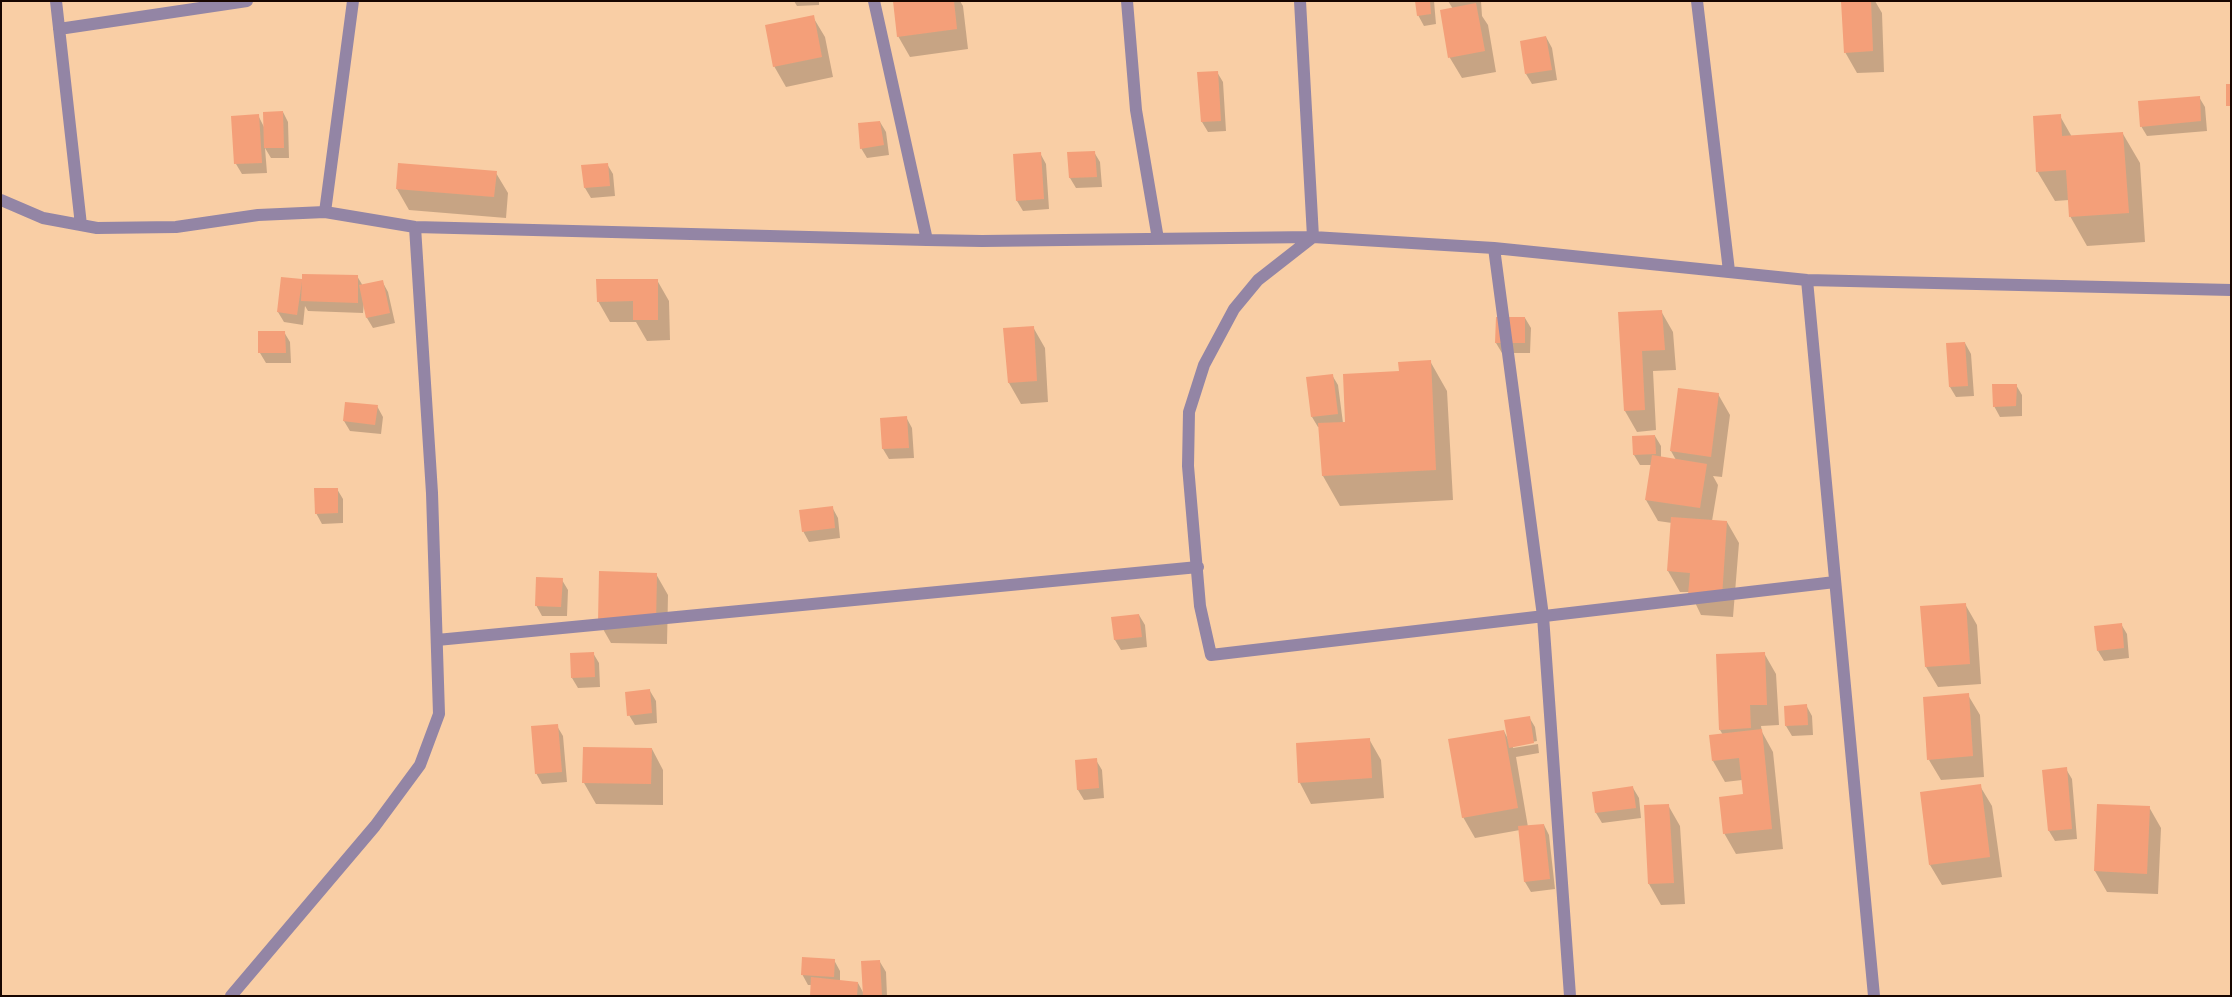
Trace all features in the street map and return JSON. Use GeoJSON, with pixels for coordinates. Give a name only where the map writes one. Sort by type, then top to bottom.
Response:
{"type":"FeatureCollection","features":[{"type":"Feature","properties":{"kind":"street"},"geometry":{"type":"LineString","coordinates":[[56,1],[81,226]]}},
{"type":"Feature","properties":{"kind":"street"},"geometry":{"type":"LineString","coordinates":[[59,29],[247,1]]}},
{"type":"Feature","properties":{"kind":"street"},"geometry":{"type":"LineString","coordinates":[[325,212],[353,1]]}},
{"type":"Feature","properties":{"kind":"street"},"geometry":{"type":"LineString","coordinates":[[874,1],[927,240]]}},
{"type":"Feature","properties":{"kind":"street"},"geometry":{"type":"LineString","coordinates":[[1127,1],[1136,110],[1158,239]]}},
{"type":"Feature","properties":{"kind":"street"},"geometry":{"type":"LineString","coordinates":[[1300,1],[1313,237]]}},
{"type":"Feature","properties":{"kind":"street"},"geometry":{"type":"LineString","coordinates":[[1697,1],[1729,272]]}},
{"type":"Feature","properties":{"kind":"street"},"geometry":{"type":"LineString","coordinates":[[1,200],[43,218],[97,228],[176,227],[258,215],[325,212],[415,227],[927,240],[1313,237],[1494,248],[1807,280],[2231,290]]}},
{"type":"Feature","properties":{"kind":"street"},"geometry":{"type":"LineString","coordinates":[[231,996],[375,826],[420,765],[440,714],[432,493],[415,227]]}},
{"type":"Feature","properties":{"kind":"street"},"geometry":{"type":"LineString","coordinates":[[1313,237],[1258,280],[1234,309],[1204,365],[1190,412],[1188,466],[1200,606],[1211,655],[1835,582]]}},
{"type":"Feature","properties":{"kind":"street"},"geometry":{"type":"LineString","coordinates":[[1494,248],[1543,616],[1570,996]]}},
{"type":"Feature","properties":{"kind":"street"},"geometry":{"type":"LineString","coordinates":[[1807,280],[1874,996]]}},
{"type":"Feature","properties":{"kind":"street"},"geometry":{"type":"LineString","coordinates":[[437,640],[1198,567]]}},
{"type":"Feature","properties":{"kind":"building"},"geometry":{"type":"Polygon","coordinates":[[[893,1],[954,1],[957,29],[897,37],[893,1]]]}},
{"type":"Feature","properties":{"kind":"building"},"geometry":{"type":"Polygon","coordinates":[[[1415,1],[1430,1],[1431,14],[1417,16],[1415,1]]]}},
{"type":"Feature","properties":{"kind":"building"},"geometry":{"type":"Polygon","coordinates":[[[1841,1],[1871,1],[1873,51],[1844,53],[1841,1]]]}},
{"type":"Feature","properties":{"kind":"building"},"geometry":{"type":"Polygon","coordinates":[[[1476,3],[1485,51],[1448,58],[1440,10],[1476,3]]]}},
{"type":"Feature","properties":{"kind":"building"},"geometry":{"type":"Polygon","coordinates":[[[814,15],[822,57],[773,67],[765,25],[814,15]]]}},
{"type":"Feature","properties":{"kind":"building"},"geometry":{"type":"Polygon","coordinates":[[[1546,36],[1552,70],[1525,74],[1520,41],[1546,36]]]}},
{"type":"Feature","properties":{"kind":"building"},"geometry":{"type":"Polygon","coordinates":[[[1218,71],[1221,121],[1201,122],[1197,72],[1218,71]]]}},
{"type":"Feature","properties":{"kind":"building"},"geometry":{"type":"Polygon","coordinates":[[[2226,84],[2231,84],[2231,106],[2226,106],[2226,84]]]}},
{"type":"Feature","properties":{"kind":"building"},"geometry":{"type":"Polygon","coordinates":[[[2200,96],[2201,121],[2140,127],[2138,101],[2200,96]]]}},
{"type":"Feature","properties":{"kind":"building"},"geometry":{"type":"Polygon","coordinates":[[[283,111],[284,148],[264,148],[263,112],[283,111]]]}},
{"type":"Feature","properties":{"kind":"building"},"geometry":{"type":"Polygon","coordinates":[[[259,114],[262,163],[234,164],[231,116],[259,114]]]}},
{"type":"Feature","properties":{"kind":"building"},"geometry":{"type":"Polygon","coordinates":[[[2061,114],[2062,136],[2123,132],[2129,213],[2069,217],[2066,170],[2036,172],[2033,116],[2061,114]]]}},
{"type":"Feature","properties":{"kind":"building"},"geometry":{"type":"Polygon","coordinates":[[[880,121],[884,145],[860,149],[858,123],[880,121]]]}},
{"type":"Feature","properties":{"kind":"building"},"geometry":{"type":"Polygon","coordinates":[[[1095,151],[1097,177],[1069,178],[1067,152],[1095,151]]]}},
{"type":"Feature","properties":{"kind":"building"},"geometry":{"type":"Polygon","coordinates":[[[1041,152],[1044,199],[1016,201],[1013,154],[1041,152]]]}},
{"type":"Feature","properties":{"kind":"building"},"geometry":{"type":"Polygon","coordinates":[[[398,163],[497,171],[494,197],[396,189],[398,163]]]}},
{"type":"Feature","properties":{"kind":"building"},"geometry":{"type":"Polygon","coordinates":[[[608,163],[610,186],[584,188],[581,165],[608,163]]]}},
{"type":"Feature","properties":{"kind":"building"},"geometry":{"type":"Polygon","coordinates":[[[302,274],[358,275],[358,303],[301,301],[302,281],[297,315],[277,312],[281,277],[302,279],[302,274]]]}},
{"type":"Feature","properties":{"kind":"building"},"geometry":{"type":"Polygon","coordinates":[[[596,279],[658,279],[658,320],[633,320],[633,301],[597,302],[596,279]]]}},
{"type":"Feature","properties":{"kind":"building"},"geometry":{"type":"Polygon","coordinates":[[[383,280],[390,313],[366,318],[359,285],[383,280]]]}},
{"type":"Feature","properties":{"kind":"building"},"geometry":{"type":"Polygon","coordinates":[[[1662,310],[1665,350],[1642,351],[1645,410],[1624,411],[1618,312],[1662,310]]]}},
{"type":"Feature","properties":{"kind":"building"},"geometry":{"type":"Polygon","coordinates":[[[1496,317],[1525,317],[1525,343],[1495,343],[1496,317]]]}},
{"type":"Feature","properties":{"kind":"building"},"geometry":{"type":"Polygon","coordinates":[[[1034,326],[1037,381],[1008,383],[1003,328],[1034,326]]]}},
{"type":"Feature","properties":{"kind":"building"},"geometry":{"type":"Polygon","coordinates":[[[258,331],[285,331],[286,353],[258,353],[258,331]]]}},
{"type":"Feature","properties":{"kind":"building"},"geometry":{"type":"Polygon","coordinates":[[[1965,342],[1968,386],[1949,387],[1946,343],[1965,342]]]}},
{"type":"Feature","properties":{"kind":"building"},"geometry":{"type":"Polygon","coordinates":[[[1431,360],[1436,470],[1322,476],[1318,423],[1345,422],[1343,374],[1399,371],[1398,362],[1431,360]]]}},
{"type":"Feature","properties":{"kind":"building"},"geometry":{"type":"Polygon","coordinates":[[[1333,374],[1338,414],[1311,417],[1306,377],[1333,374]]]}},
{"type":"Feature","properties":{"kind":"building"},"geometry":{"type":"Polygon","coordinates":[[[1992,384],[2017,384],[2016,406],[1993,407],[1992,384]]]}},
{"type":"Feature","properties":{"kind":"building"},"geometry":{"type":"Polygon","coordinates":[[[1678,388],[1719,393],[1711,457],[1670,451],[1678,388]]]}},
{"type":"Feature","properties":{"kind":"building"},"geometry":{"type":"Polygon","coordinates":[[[345,402],[378,405],[375,425],[343,421],[345,402]]]}},
{"type":"Feature","properties":{"kind":"building"},"geometry":{"type":"Polygon","coordinates":[[[907,416],[909,448],[882,449],[880,418],[907,416]]]}},
{"type":"Feature","properties":{"kind":"building"},"geometry":{"type":"Polygon","coordinates":[[[1655,435],[1656,454],[1633,455],[1632,436],[1655,435]]]}},
{"type":"Feature","properties":{"kind":"building"},"geometry":{"type":"Polygon","coordinates":[[[1652,455],[1707,464],[1700,508],[1645,500],[1652,455]]]}},
{"type":"Feature","properties":{"kind":"building"},"geometry":{"type":"Polygon","coordinates":[[[314,488],[338,488],[338,513],[315,514],[314,488]]]}},
{"type":"Feature","properties":{"kind":"building"},"geometry":{"type":"Polygon","coordinates":[[[833,506],[835,528],[802,532],[799,510],[833,506]]]}},
{"type":"Feature","properties":{"kind":"building"},"geometry":{"type":"Polygon","coordinates":[[[1671,517],[1727,521],[1722,597],[1688,595],[1690,573],[1667,571],[1671,517]]]}},
{"type":"Feature","properties":{"kind":"building"},"geometry":{"type":"Polygon","coordinates":[[[599,571],[657,573],[656,623],[598,622],[599,571]]]}},
{"type":"Feature","properties":{"kind":"building"},"geometry":{"type":"Polygon","coordinates":[[[536,577],[563,578],[561,607],[535,606],[536,577]]]}},
{"type":"Feature","properties":{"kind":"building"},"geometry":{"type":"Polygon","coordinates":[[[1966,603],[1970,664],[1925,667],[1920,606],[1966,603]]]}},
{"type":"Feature","properties":{"kind":"building"},"geometry":{"type":"Polygon","coordinates":[[[1139,614],[1142,637],[1114,640],[1111,617],[1139,614]]]}},
{"type":"Feature","properties":{"kind":"building"},"geometry":{"type":"Polygon","coordinates":[[[2122,623],[2124,648],[2097,651],[2094,626],[2122,623]]]}},
{"type":"Feature","properties":{"kind":"building"},"geometry":{"type":"Polygon","coordinates":[[[594,652],[595,677],[571,678],[570,653],[594,652]]]}},
{"type":"Feature","properties":{"kind":"building"},"geometry":{"type":"Polygon","coordinates":[[[1765,652],[1767,705],[1750,705],[1751,728],[1719,730],[1716,654],[1765,652]]]}},
{"type":"Feature","properties":{"kind":"building"},"geometry":{"type":"Polygon","coordinates":[[[650,689],[652,713],[627,716],[625,692],[650,689]]]}},
{"type":"Feature","properties":{"kind":"building"},"geometry":{"type":"Polygon","coordinates":[[[1969,693],[1973,756],[1927,760],[1923,697],[1969,693]]]}},
{"type":"Feature","properties":{"kind":"building"},"geometry":{"type":"Polygon","coordinates":[[[1807,704],[1808,725],[1785,726],[1784,706],[1807,704]]]}},
{"type":"Feature","properties":{"kind":"building"},"geometry":{"type":"Polygon","coordinates":[[[1530,716],[1534,743],[1509,748],[1504,720],[1530,716]]]}},
{"type":"Feature","properties":{"kind":"building"},"geometry":{"type":"Polygon","coordinates":[[[558,724],[562,772],[535,774],[531,726],[558,724]]]}},
{"type":"Feature","properties":{"kind":"building"},"geometry":{"type":"Polygon","coordinates":[[[1762,729],[1772,829],[1723,834],[1719,797],[1743,794],[1739,758],[1712,761],[1709,735],[1762,729]]]}},
{"type":"Feature","properties":{"kind":"building"},"geometry":{"type":"Polygon","coordinates":[[[1504,730],[1518,808],[1462,818],[1448,739],[1504,730]]]}},
{"type":"Feature","properties":{"kind":"building"},"geometry":{"type":"Polygon","coordinates":[[[1370,738],[1372,778],[1298,783],[1296,743],[1370,738]]]}},
{"type":"Feature","properties":{"kind":"building"},"geometry":{"type":"Polygon","coordinates":[[[583,747],[652,748],[651,784],[582,783],[583,747]]]}},
{"type":"Feature","properties":{"kind":"building"},"geometry":{"type":"Polygon","coordinates":[[[1097,758],[1099,788],[1077,790],[1075,760],[1097,758]]]}},
{"type":"Feature","properties":{"kind":"building"},"geometry":{"type":"Polygon","coordinates":[[[2067,767],[2072,829],[2048,831],[2042,770],[2067,767]]]}},
{"type":"Feature","properties":{"kind":"building"},"geometry":{"type":"Polygon","coordinates":[[[1981,784],[1990,857],[1929,865],[1920,792],[1981,784]]]}},
{"type":"Feature","properties":{"kind":"building"},"geometry":{"type":"Polygon","coordinates":[[[1633,786],[1636,808],[1595,813],[1592,792],[1633,786]]]}},
{"type":"Feature","properties":{"kind":"building"},"geometry":{"type":"Polygon","coordinates":[[[1669,804],[1674,883],[1648,884],[1644,805],[1669,804]]]}},
{"type":"Feature","properties":{"kind":"building"},"geometry":{"type":"Polygon","coordinates":[[[2097,804],[2150,806],[2147,874],[2094,871],[2097,804]]]}},
{"type":"Feature","properties":{"kind":"building"},"geometry":{"type":"Polygon","coordinates":[[[1544,824],[1550,879],[1524,882],[1518,826],[1544,824]]]}},
{"type":"Feature","properties":{"kind":"building"},"geometry":{"type":"Polygon","coordinates":[[[802,957],[835,959],[834,977],[801,975],[802,957]]]}},
{"type":"Feature","properties":{"kind":"building"},"geometry":{"type":"Polygon","coordinates":[[[880,960],[882,996],[863,996],[861,961],[880,960]]]}},
{"type":"Feature","properties":{"kind":"building"},"geometry":{"type":"Polygon","coordinates":[[[811,977],[858,982],[857,996],[810,996],[811,977]]]}}]}
